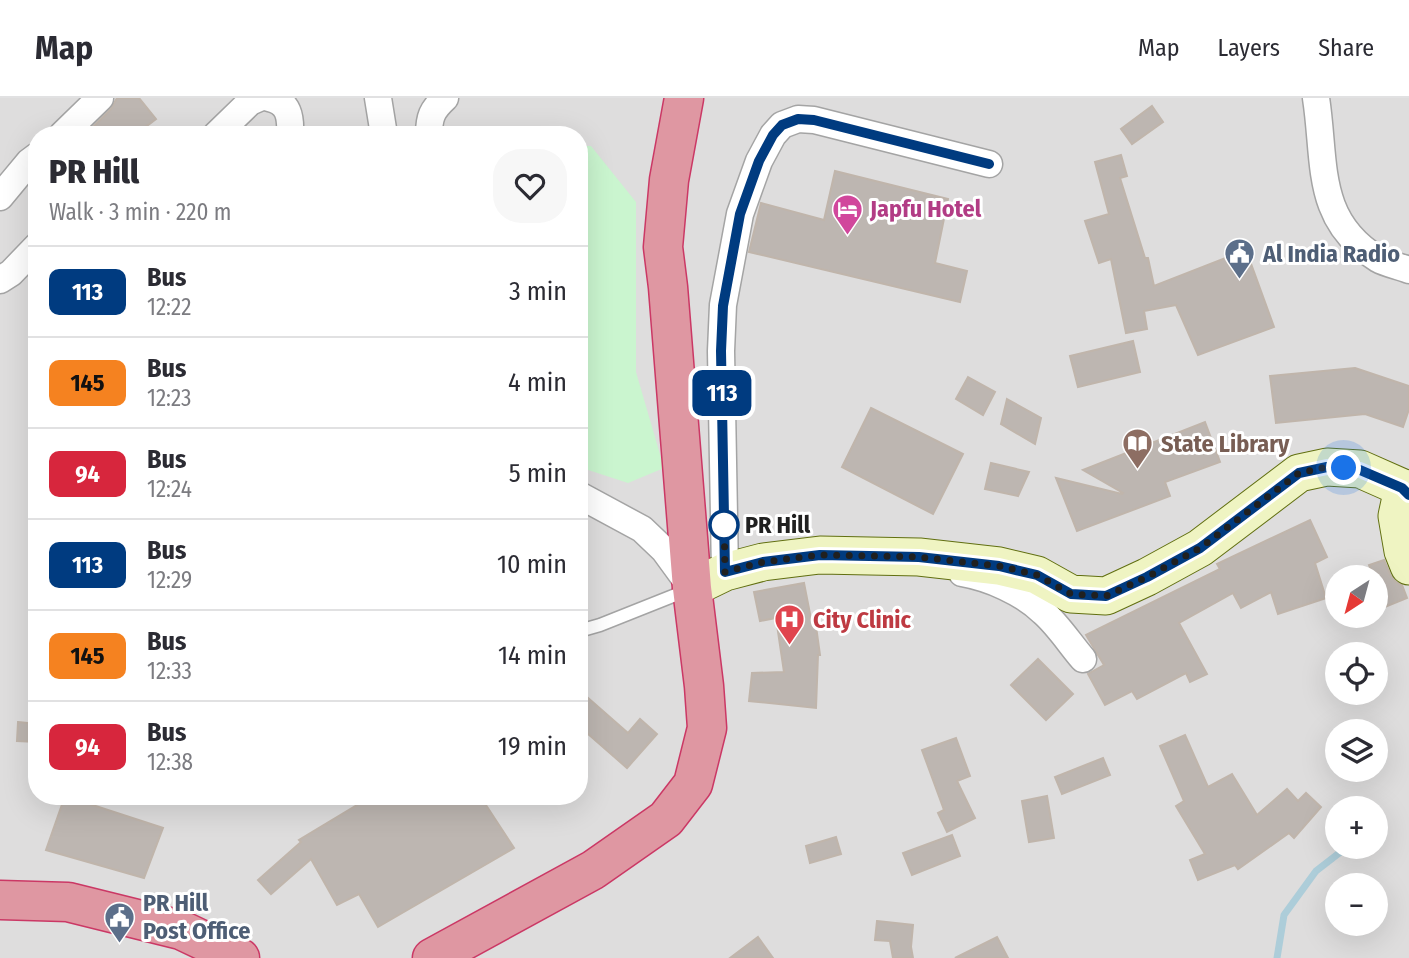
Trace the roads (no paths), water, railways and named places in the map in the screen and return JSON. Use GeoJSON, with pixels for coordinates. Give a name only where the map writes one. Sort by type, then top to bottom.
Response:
{"type":"FeatureCollection","features":[{"type":"Feature","properties":{"kind":"highway"},"geometry":{"type":"LineString","coordinates":[[432,958],[593,870],[666,819],[692,784],[707,728],[704,686],[709,580],[663,247],[669,180],[684,98]]}},
{"type":"Feature","properties":{"kind":"highway"},"geometry":{"type":"LineString","coordinates":[[0,900],[68,902],[181,930],[240,958]]}},
{"type":"Feature","properties":{"kind":"main road"},"geometry":{"type":"LineString","coordinates":[[709,580],[763,562],[820,555],[895,556],[999,566],[1037,575],[1071,594],[1106,596],[1200,548],[1299,473],[1327,467],[1360,470],[1406,492],[1397,516],[1403,551],[1409,566]]}},
{"type":"Feature","properties":{"kind":"street"},"geometry":{"type":"LineString","coordinates":[[71,126],[100,98]]}},
{"type":"Feature","properties":{"kind":"street"},"geometry":{"type":"LineString","coordinates":[[225,126],[250,102],[259,98]]}},
{"type":"Feature","properties":{"kind":"street"},"geometry":{"type":"LineString","coordinates":[[269,98],[286,106],[291,126]]}},
{"type":"Feature","properties":{"kind":"street"},"geometry":{"type":"LineString","coordinates":[[378,98],[383,126]]}},
{"type":"Feature","properties":{"kind":"street"},"geometry":{"type":"LineString","coordinates":[[430,126],[434,108],[445,98]]}},
{"type":"Feature","properties":{"kind":"street"},"geometry":{"type":"LineString","coordinates":[[1316,98],[1325,185],[1332,208],[1346,234],[1379,260],[1409,270]]}},
{"type":"Feature","properties":{"kind":"street"},"geometry":{"type":"LineString","coordinates":[[709,580],[723,306],[740,214],[766,144],[782,125],[798,119],[814,120],[989,164]]}},
{"type":"Feature","properties":{"kind":"street"},"geometry":{"type":"LineString","coordinates":[[0,197],[28,163]]}},
{"type":"Feature","properties":{"kind":"street"},"geometry":{"type":"LineString","coordinates":[[0,280],[28,255]]}},
{"type":"Feature","properties":{"kind":"street"},"geometry":{"type":"LineString","coordinates":[[588,500],[642,529],[664,550],[709,580]]}},
{"type":"Feature","properties":{"kind":"street"},"geometry":{"type":"LineString","coordinates":[[895,556],[979,576],[1025,598],[1043,611],[1083,659]]}},
{"type":"Feature","properties":{"kind":"lane"},"geometry":{"type":"LineString","coordinates":[[588,628],[709,580]]}},
{"type":"Feature","properties":{"kind":"waterway"},"geometry":{"type":"LineString","coordinates":[[1277,958],[1284,915],[1316,871],[1332,859]]}},
{"type":"Feature","properties":{"kind":"place","name":"Japfu Hotel"},"geometry":{"type":"Point","coordinates":[847,236]}},
{"type":"Feature","properties":{"kind":"place","name":"Al India Radio"},"geometry":{"type":"Point","coordinates":[1240,281]}},
{"type":"Feature","properties":{"kind":"place","name":"State Library"},"geometry":{"type":"Point","coordinates":[1138,471]}},
{"type":"Feature","properties":{"kind":"place","name":"PR Hill"},"geometry":{"type":"Point","coordinates":[724,525]}},
{"type":"Feature","properties":{"kind":"place","name":"City Clinic"},"geometry":{"type":"Point","coordinates":[790,647]}},
{"type":"Feature","properties":{"kind":"place","name":"PR Hill Post Office"},"geometry":{"type":"Point","coordinates":[120,944]}}]}
